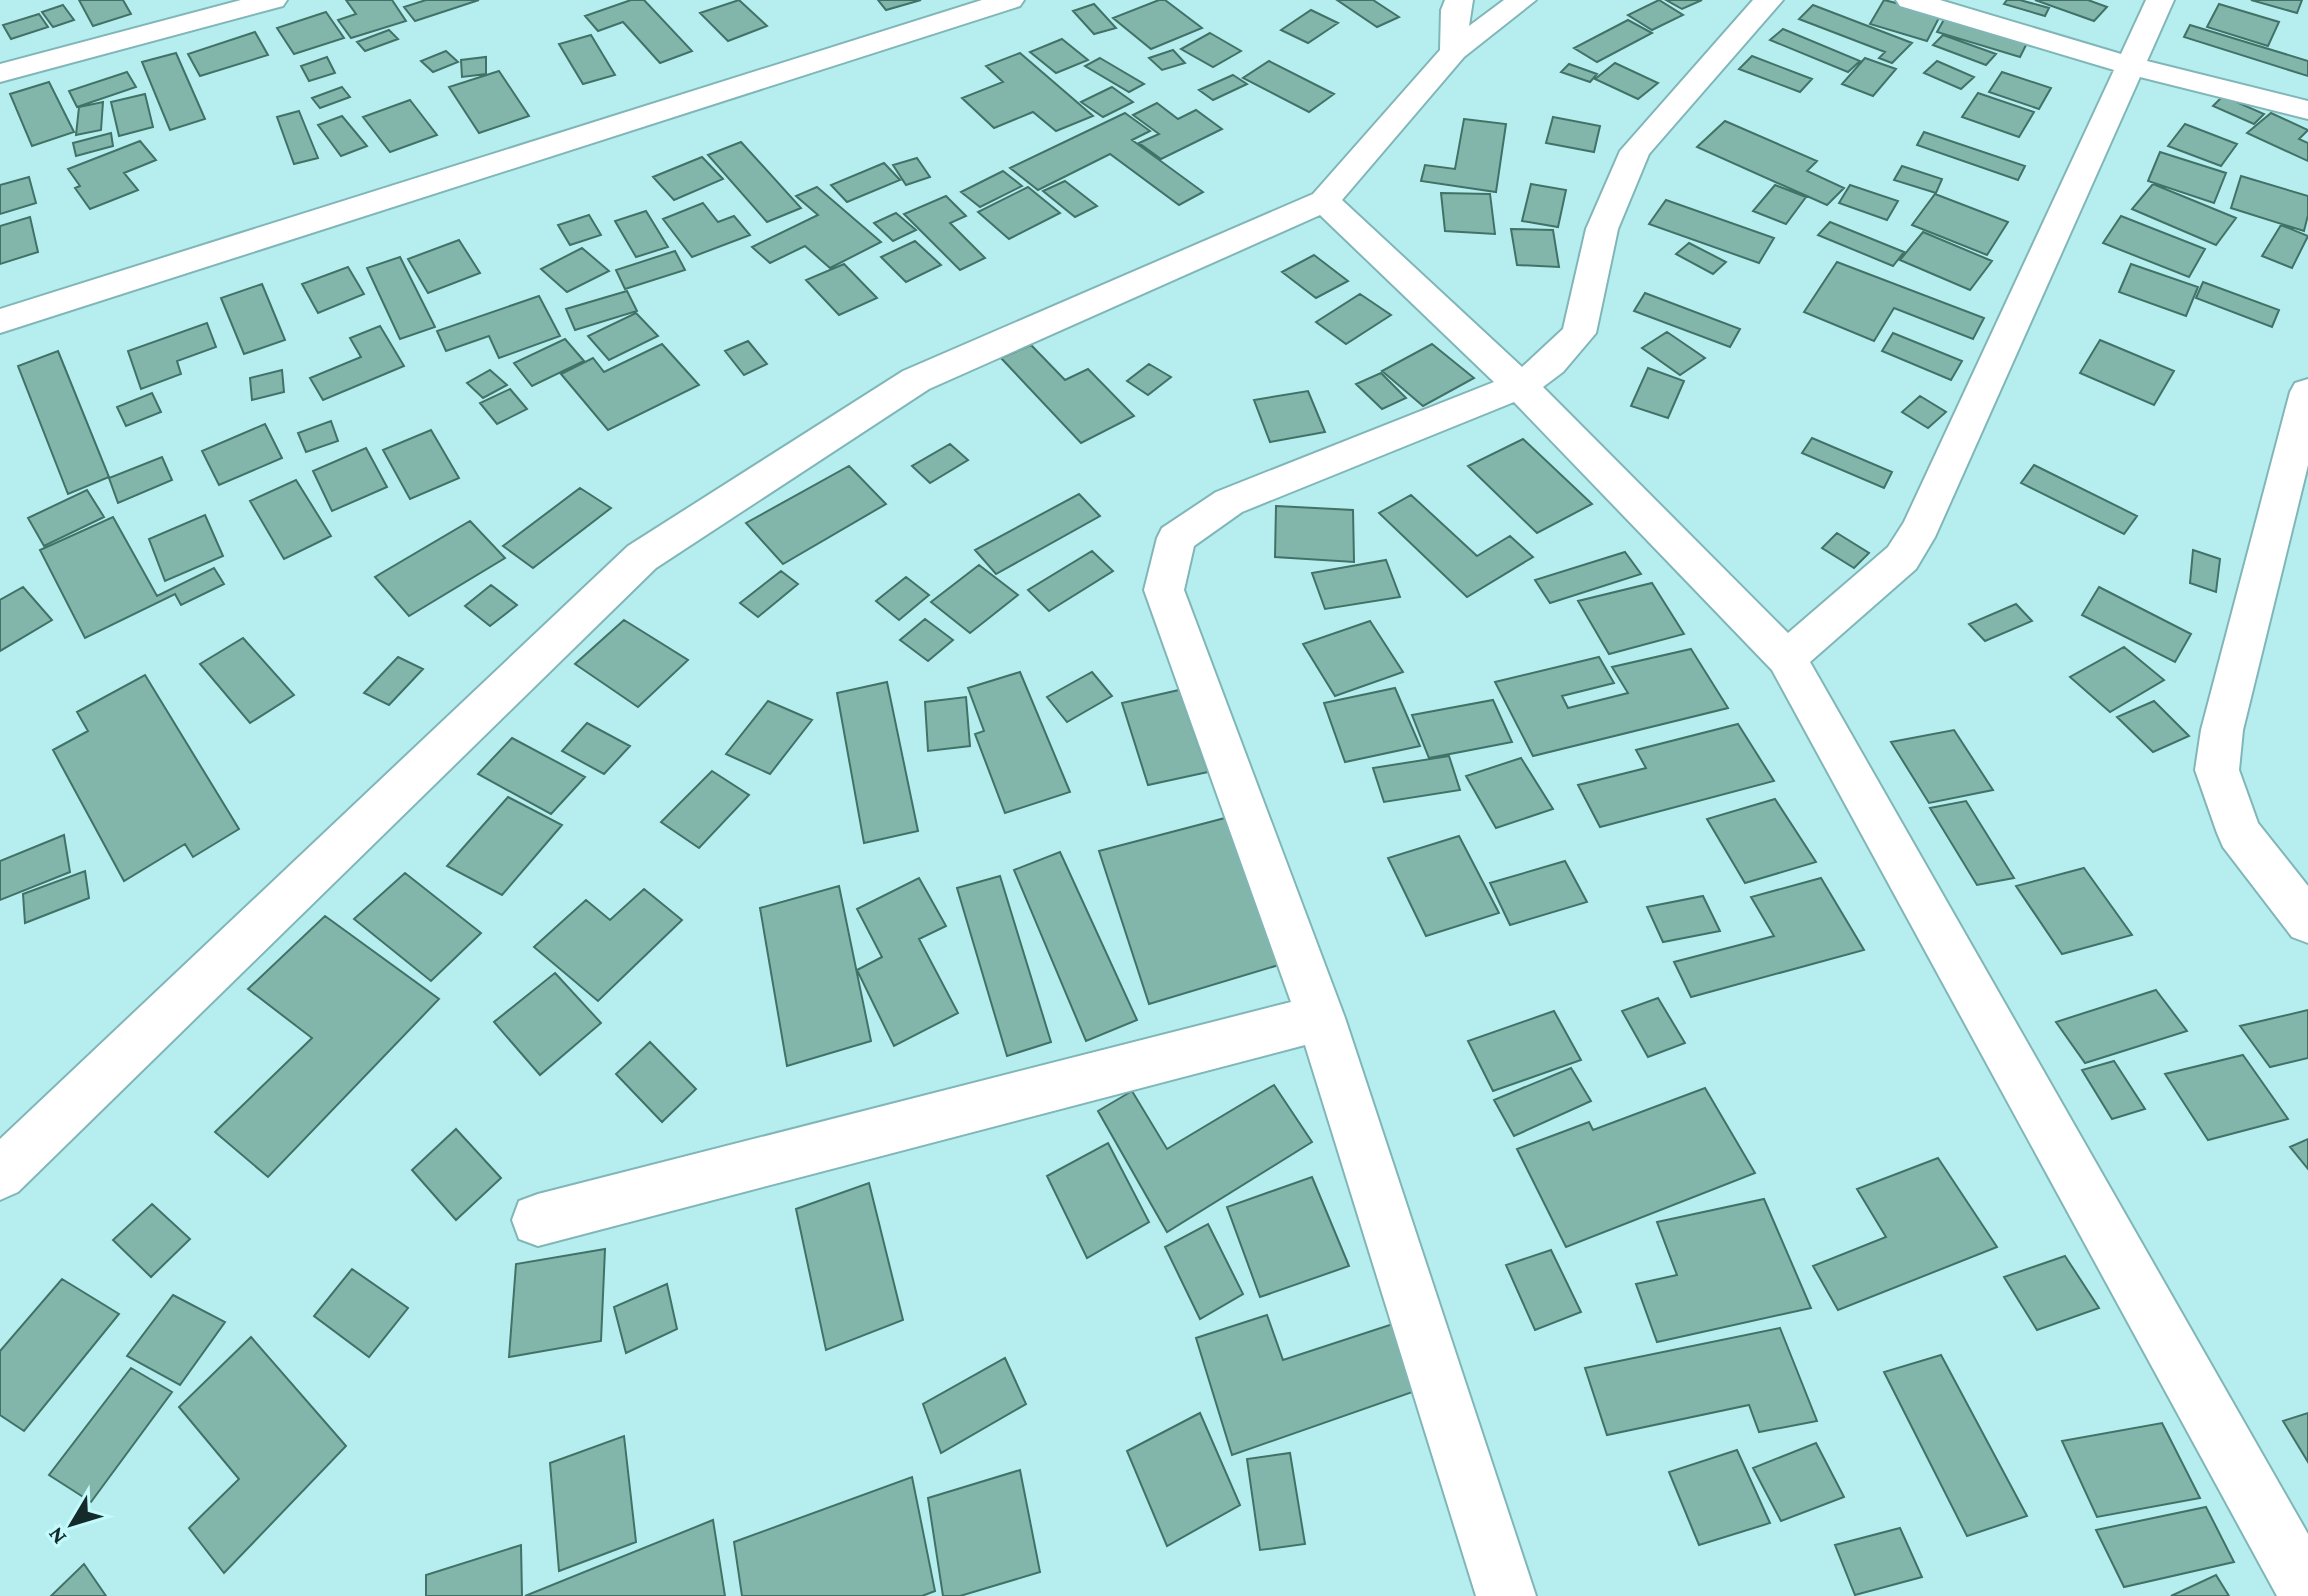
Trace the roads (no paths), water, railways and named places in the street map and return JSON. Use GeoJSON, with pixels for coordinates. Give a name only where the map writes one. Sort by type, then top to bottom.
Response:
{"type":"FeatureCollection","features":[{"type":"Feature","properties":{"kind":"street"},"geometry":{"type":"LineString","coordinates":[[0,73],[273,0]]}},
{"type":"Feature","properties":{"kind":"street"},"geometry":{"type":"LineString","coordinates":[[0,321],[1010,0]]}},
{"type":"Feature","properties":{"kind":"street"},"geometry":{"type":"LineString","coordinates":[[1454,51],[1455,10],[1459,0]]}},
{"type":"Feature","properties":{"kind":"street"},"geometry":{"type":"LineString","coordinates":[[0,1174],[642,557],[916,380],[1324,201],[1454,51],[1522,0]]}},
{"type":"Feature","properties":{"kind":"street"},"geometry":{"type":"LineString","coordinates":[[1506,1596],[1321,1018],[1164,590],[1176,538],[1229,502],[1520,386],[1551,363],[1579,333],[1602,229],[1635,151],[1769,0]]}},
{"type":"Feature","properties":{"kind":"street"},"geometry":{"type":"LineString","coordinates":[[1910,0],[2131,66],[2308,110]]}},
{"type":"Feature","properties":{"kind":"street"},"geometry":{"type":"LineString","coordinates":[[1787,658],[1902,558],[1921,527],[2160,0]]}},
{"type":"Feature","properties":{"kind":"street"},"geometry":{"type":"LineString","coordinates":[[1324,201],[1520,386],[1787,658],[2308,1593]]}},
{"type":"Feature","properties":{"kind":"street"},"geometry":{"type":"LineString","coordinates":[[2308,392],[2222,730],[2217,770],[2239,833],[2308,922]]}},
{"type":"Feature","properties":{"kind":"street"},"geometry":{"type":"LineString","coordinates":[[538,1220],[1321,1018]]}}]}
